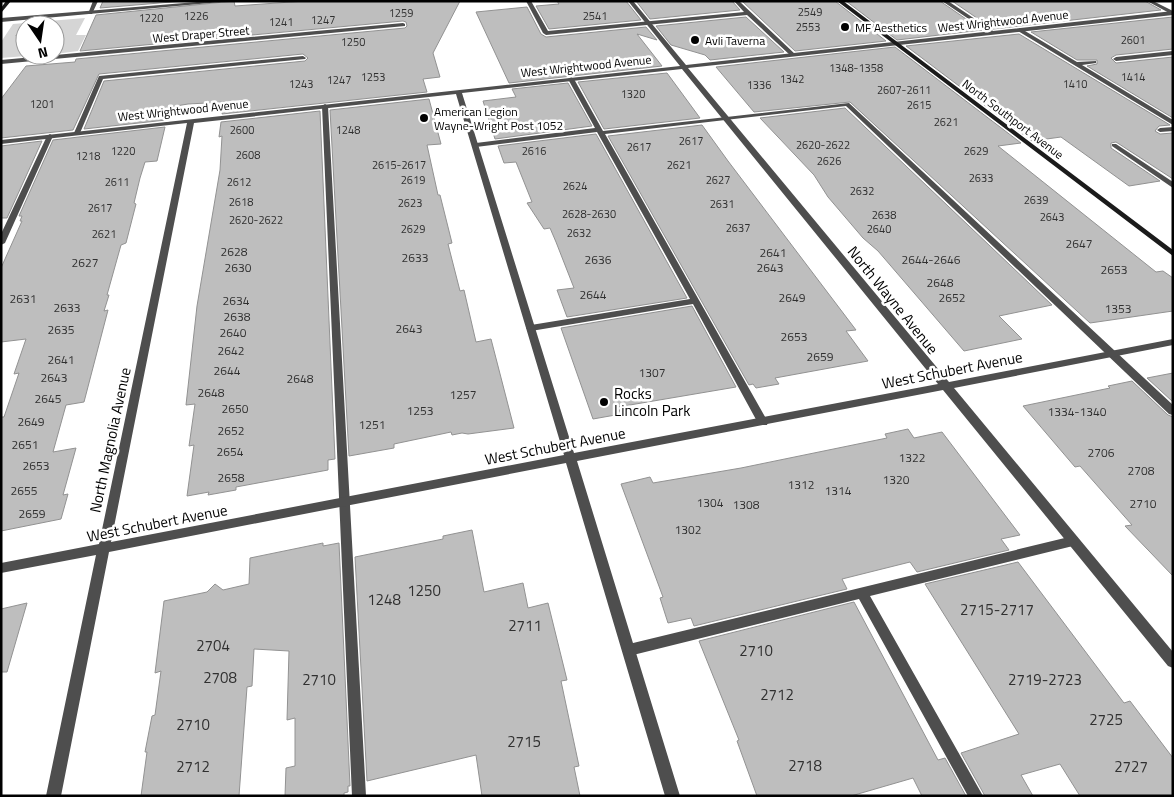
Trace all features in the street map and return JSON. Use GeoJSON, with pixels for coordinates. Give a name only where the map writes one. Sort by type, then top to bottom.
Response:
{"type":"FeatureCollection","features":[{"type":"Feature","properties":{"kind":"street"},"geometry":{"type":"LineString","coordinates":[[90,13],[96,1]]}},
{"type":"Feature","properties":{"kind":"street"},"geometry":{"type":"LineString","coordinates":[[1,20],[230,1]]}},
{"type":"Feature","properties":{"kind":"street"},"geometry":{"type":"LineString","coordinates":[[528,1],[546,33],[748,12]]}},
{"type":"Feature","properties":{"kind":"street","name":"North Wayne Avenue"},"geometry":{"type":"LineString","coordinates":[[630,1],[1173,662]]}},
{"type":"Feature","properties":{"kind":"street"},"geometry":{"type":"LineString","coordinates":[[736,1],[793,55]]}},
{"type":"Feature","properties":{"kind":"street","name":"North Southport Avenue"},"geometry":{"type":"LineString","coordinates":[[839,1],[1172,254]]}},
{"type":"Feature","properties":{"kind":"street"},"geometry":{"type":"LineString","coordinates":[[944,1],[993,33]]}},
{"type":"Feature","properties":{"kind":"street"},"geometry":{"type":"LineString","coordinates":[[1148,1],[1173,13]]}},
{"type":"Feature","properties":{"kind":"street"},"geometry":{"type":"LineString","coordinates":[[1,12],[6,3]]}},
{"type":"Feature","properties":{"kind":"street","name":"West Wrightwood Avenue"},"geometry":{"type":"LineString","coordinates":[[1,142],[1173,13]]}},
{"type":"Feature","properties":{"kind":"street","name":"West Draper Street"},"geometry":{"type":"LineString","coordinates":[[1,62],[403,25]]}},
{"type":"Feature","properties":{"kind":"street"},"geometry":{"type":"LineString","coordinates":[[1020,30],[1173,123]]}},
{"type":"Feature","properties":{"kind":"street"},"geometry":{"type":"LineString","coordinates":[[1116,60],[1173,53]]}},
{"type":"Feature","properties":{"kind":"street"},"geometry":{"type":"LineString","coordinates":[[77,133],[101,77],[303,58]]}},
{"type":"Feature","properties":{"kind":"street"},"geometry":{"type":"LineString","coordinates":[[1077,64],[1094,62]]}},
{"type":"Feature","properties":{"kind":"street"},"geometry":{"type":"LineString","coordinates":[[571,79],[763,422]]}},
{"type":"Feature","properties":{"kind":"street"},"geometry":{"type":"LineString","coordinates":[[459,92],[673,796]]}},
{"type":"Feature","properties":{"kind":"street"},"geometry":{"type":"LineString","coordinates":[[476,146],[847,104],[1173,411]]}},
{"type":"Feature","properties":{"kind":"street"},"geometry":{"type":"LineString","coordinates":[[325,106],[360,796]]}},
{"type":"Feature","properties":{"kind":"street","name":"North Magnolia Avenue"},"geometry":{"type":"LineString","coordinates":[[53,796],[191,121]]}},
{"type":"Feature","properties":{"kind":"street"},"geometry":{"type":"LineString","coordinates":[[1160,130],[1173,129]]}},
{"type":"Feature","properties":{"kind":"street"},"geometry":{"type":"LineString","coordinates":[[1,243],[50,136]]}},
{"type":"Feature","properties":{"kind":"street"},"geometry":{"type":"LineString","coordinates":[[1114,145],[1173,186]]}},
{"type":"Feature","properties":{"kind":"street"},"geometry":{"type":"LineString","coordinates":[[531,328],[695,300]]}},
{"type":"Feature","properties":{"kind":"street","name":"West Schubert Avenue"},"geometry":{"type":"LineString","coordinates":[[1,568],[1173,342]]}},
{"type":"Feature","properties":{"kind":"street"},"geometry":{"type":"LineString","coordinates":[[629,650],[1073,541]]}},
{"type":"Feature","properties":{"kind":"street"},"geometry":{"type":"LineString","coordinates":[[862,593],[976,796]]}},
{"type":"Feature","properties":{"kind":"shaded area"},"geometry":{"type":"Polygon","coordinates":[[[85,18],[76,35],[86,35],[78,51],[65,53],[65,20],[85,18]]]}},
{"type":"Feature","properties":{"kind":"shaded area"},"geometry":{"type":"Polygon","coordinates":[[[15,24],[15,57],[1,58],[1,42],[15,24]]]}},
{"type":"Feature","properties":{"kind":"building"},"geometry":{"type":"Polygon","coordinates":[[[103,1],[183,1],[100,8],[103,1]]]}},
{"type":"Feature","properties":{"kind":"building"},"geometry":{"type":"Polygon","coordinates":[[[234,1],[235,6],[305,1],[460,1],[433,53],[440,77],[423,79],[427,92],[222,114],[225,102],[188,104],[170,107],[166,120],[84,129],[104,81],[305,61],[308,58],[303,54],[99,74],[73,130],[1,138],[1,99],[26,66],[65,65],[65,63],[75,62],[76,59],[405,28],[407,26],[406,22],[403,21],[80,51],[96,15],[234,1]]]}},
{"type":"Feature","properties":{"kind":"building"},"geometry":{"type":"Polygon","coordinates":[[[557,1],[626,1],[641,20],[549,29],[536,6],[559,4],[557,1]]]}},
{"type":"Feature","properties":{"kind":"building"},"geometry":{"type":"Polygon","coordinates":[[[636,1],[732,1],[740,10],[650,19],[636,1]]]}},
{"type":"Feature","properties":{"kind":"building"},"geometry":{"type":"Polygon","coordinates":[[[742,1],[835,1],[886,41],[795,51],[742,1]]]}},
{"type":"Feature","properties":{"kind":"building"},"geometry":{"type":"Polygon","coordinates":[[[846,1],[940,1],[982,30],[897,40],[846,1]]]}},
{"type":"Feature","properties":{"kind":"building"},"geometry":{"type":"Polygon","coordinates":[[[952,1],[1145,1],[1161,10],[993,29],[952,1]]]}},
{"type":"Feature","properties":{"kind":"building"},"geometry":{"type":"Polygon","coordinates":[[[527,7],[541,34],[546,37],[646,27],[657,40],[637,34],[662,66],[509,83],[476,12],[527,7]]]}},
{"type":"Feature","properties":{"kind":"building"},"geometry":{"type":"Polygon","coordinates":[[[746,17],[784,52],[710,60],[705,55],[671,45],[656,26],[746,17]]]}},
{"type":"Feature","properties":{"kind":"building"},"geometry":{"type":"Polygon","coordinates":[[[1173,17],[1173,49],[1116,55],[1111,58],[1116,63],[1173,57],[1173,118],[1087,66],[1097,64],[1097,60],[1077,60],[1031,32],[1173,17]]]}},
{"type":"Feature","properties":{"kind":"building"},"geometry":{"type":"Polygon","coordinates":[[[1019,34],[1170,125],[1159,126],[1155,131],[1160,134],[1173,133],[1173,179],[1116,142],[1111,143],[1111,148],[1160,181],[1129,186],[1061,137],[1032,141],[906,46],[1019,34]]]}},
{"type":"Feature","properties":{"kind":"building"},"geometry":{"type":"Polygon","coordinates":[[[895,47],[1021,143],[998,146],[1156,272],[1163,271],[1173,278],[1173,311],[1090,323],[850,102],[754,112],[716,67],[895,47]]]}},
{"type":"Feature","properties":{"kind":"building"},"geometry":{"type":"Polygon","coordinates":[[[667,73],[700,118],[604,129],[578,82],[667,73]]]}},
{"type":"Feature","properties":{"kind":"building"},"geometry":{"type":"Polygon","coordinates":[[[568,83],[592,126],[495,139],[483,101],[516,97],[512,89],[568,83]]]}},
{"type":"Feature","properties":{"kind":"building"},"geometry":{"type":"Polygon","coordinates":[[[429,99],[441,144],[427,145],[438,195],[440,195],[452,243],[448,244],[460,291],[464,290],[476,342],[491,339],[514,428],[468,434],[452,435],[451,432],[394,444],[394,448],[349,456],[330,110],[429,99]]]}},
{"type":"Feature","properties":{"kind":"building"},"geometry":{"type":"Polygon","coordinates":[[[845,108],[1052,305],[999,316],[1022,339],[964,351],[878,251],[863,238],[828,197],[814,175],[760,118],[845,108]]]}},
{"type":"Feature","properties":{"kind":"building"},"geometry":{"type":"Polygon","coordinates":[[[320,111],[335,459],[328,460],[328,470],[236,487],[236,490],[208,495],[209,492],[187,496],[194,445],[189,446],[195,404],[186,405],[197,306],[220,170],[222,136],[219,137],[221,122],[320,111]]]}},
{"type":"Feature","properties":{"kind":"building"},"geometry":{"type":"Polygon","coordinates":[[[702,125],[856,330],[846,331],[868,361],[775,378],[779,384],[756,388],[753,384],[749,385],[608,136],[702,125]]]}},
{"type":"Feature","properties":{"kind":"building"},"geometry":{"type":"Polygon","coordinates":[[[165,127],[157,161],[145,162],[140,178],[134,203],[136,204],[126,243],[121,245],[107,295],[109,295],[104,311],[108,310],[84,402],[66,405],[53,452],[76,448],[63,495],[68,494],[61,519],[1,531],[1,417],[4,417],[19,373],[14,374],[26,339],[1,342],[1,268],[22,221],[20,221],[22,216],[19,216],[53,140],[165,127]]]}},
{"type":"Feature","properties":{"kind":"building"},"geometry":{"type":"Polygon","coordinates":[[[596,134],[687,298],[567,317],[557,290],[574,288],[556,242],[550,228],[544,229],[527,203],[532,202],[516,162],[504,163],[498,146],[596,134]]]}},
{"type":"Feature","properties":{"kind":"building"},"geometry":{"type":"Polygon","coordinates":[[[42,141],[7,218],[1,218],[1,146],[42,141]]]}},
{"type":"Feature","properties":{"kind":"building"},"geometry":{"type":"Polygon","coordinates":[[[692,306],[736,387],[618,407],[621,414],[593,419],[561,328],[692,306]]]}},
{"type":"Feature","properties":{"kind":"building"},"geometry":{"type":"Polygon","coordinates":[[[1173,373],[1173,402],[1147,378],[1173,373]]]}},
{"type":"Feature","properties":{"kind":"building"},"geometry":{"type":"Polygon","coordinates":[[[1132,381],[1168,415],[1173,417],[1173,576],[1125,526],[1132,525],[1080,466],[1075,467],[1023,406],[1110,388],[1108,386],[1132,381]]]}},
{"type":"Feature","properties":{"kind":"building"},"geometry":{"type":"Polygon","coordinates":[[[908,429],[914,438],[942,432],[1020,535],[1001,539],[1009,550],[917,572],[910,562],[842,579],[847,589],[694,626],[691,618],[668,623],[660,598],[663,597],[621,484],[650,477],[653,483],[741,468],[887,438],[885,434],[908,429]]]}},
{"type":"Feature","properties":{"kind":"building"},"geometry":{"type":"Polygon","coordinates":[[[472,530],[484,592],[523,583],[528,608],[548,603],[567,680],[561,681],[579,766],[574,767],[580,796],[482,796],[476,755],[367,781],[355,557],[443,539],[443,536],[472,530]]]}},
{"type":"Feature","properties":{"kind":"building"},"geometry":{"type":"Polygon","coordinates":[[[323,543],[323,546],[339,543],[350,786],[348,786],[348,792],[344,793],[344,796],[285,796],[286,768],[295,766],[295,718],[287,720],[289,651],[254,649],[252,686],[247,687],[239,796],[141,796],[147,752],[145,752],[152,716],[155,715],[161,671],[155,673],[164,601],[207,592],[215,584],[223,590],[249,584],[250,558],[323,543]]]}},
{"type":"Feature","properties":{"kind":"building"},"geometry":{"type":"Polygon","coordinates":[[[1018,562],[1124,703],[1130,701],[1173,758],[1173,796],[1080,796],[1060,764],[1021,775],[1033,796],[985,796],[961,753],[1019,734],[925,584],[1018,562]]]}},
{"type":"Feature","properties":{"kind":"building"},"geometry":{"type":"Polygon","coordinates":[[[854,602],[938,760],[945,758],[966,796],[922,796],[913,778],[851,796],[757,796],[737,741],[739,740],[699,641],[854,602]]]}},
{"type":"Feature","properties":{"kind":"building"},"geometry":{"type":"Polygon","coordinates":[[[27,603],[7,672],[1,672],[1,609],[27,603]]]}},
{"type":"Feature","properties":{"kind":"place","name":"MF Aesthetics"},"geometry":{"type":"Point","coordinates":[845,27]}},
{"type":"Feature","properties":{"kind":"place","name":"Avli Taverna"},"geometry":{"type":"Point","coordinates":[695,40]}},
{"type":"Feature","properties":{"kind":"place","name":"American Legion Wayne-Wright Post 1052"},"geometry":{"type":"Point","coordinates":[424,118]}},
{"type":"Feature","properties":{"kind":"place","name":"Rocks Lincoln Park"},"geometry":{"type":"Point","coordinates":[604,402]}}]}
